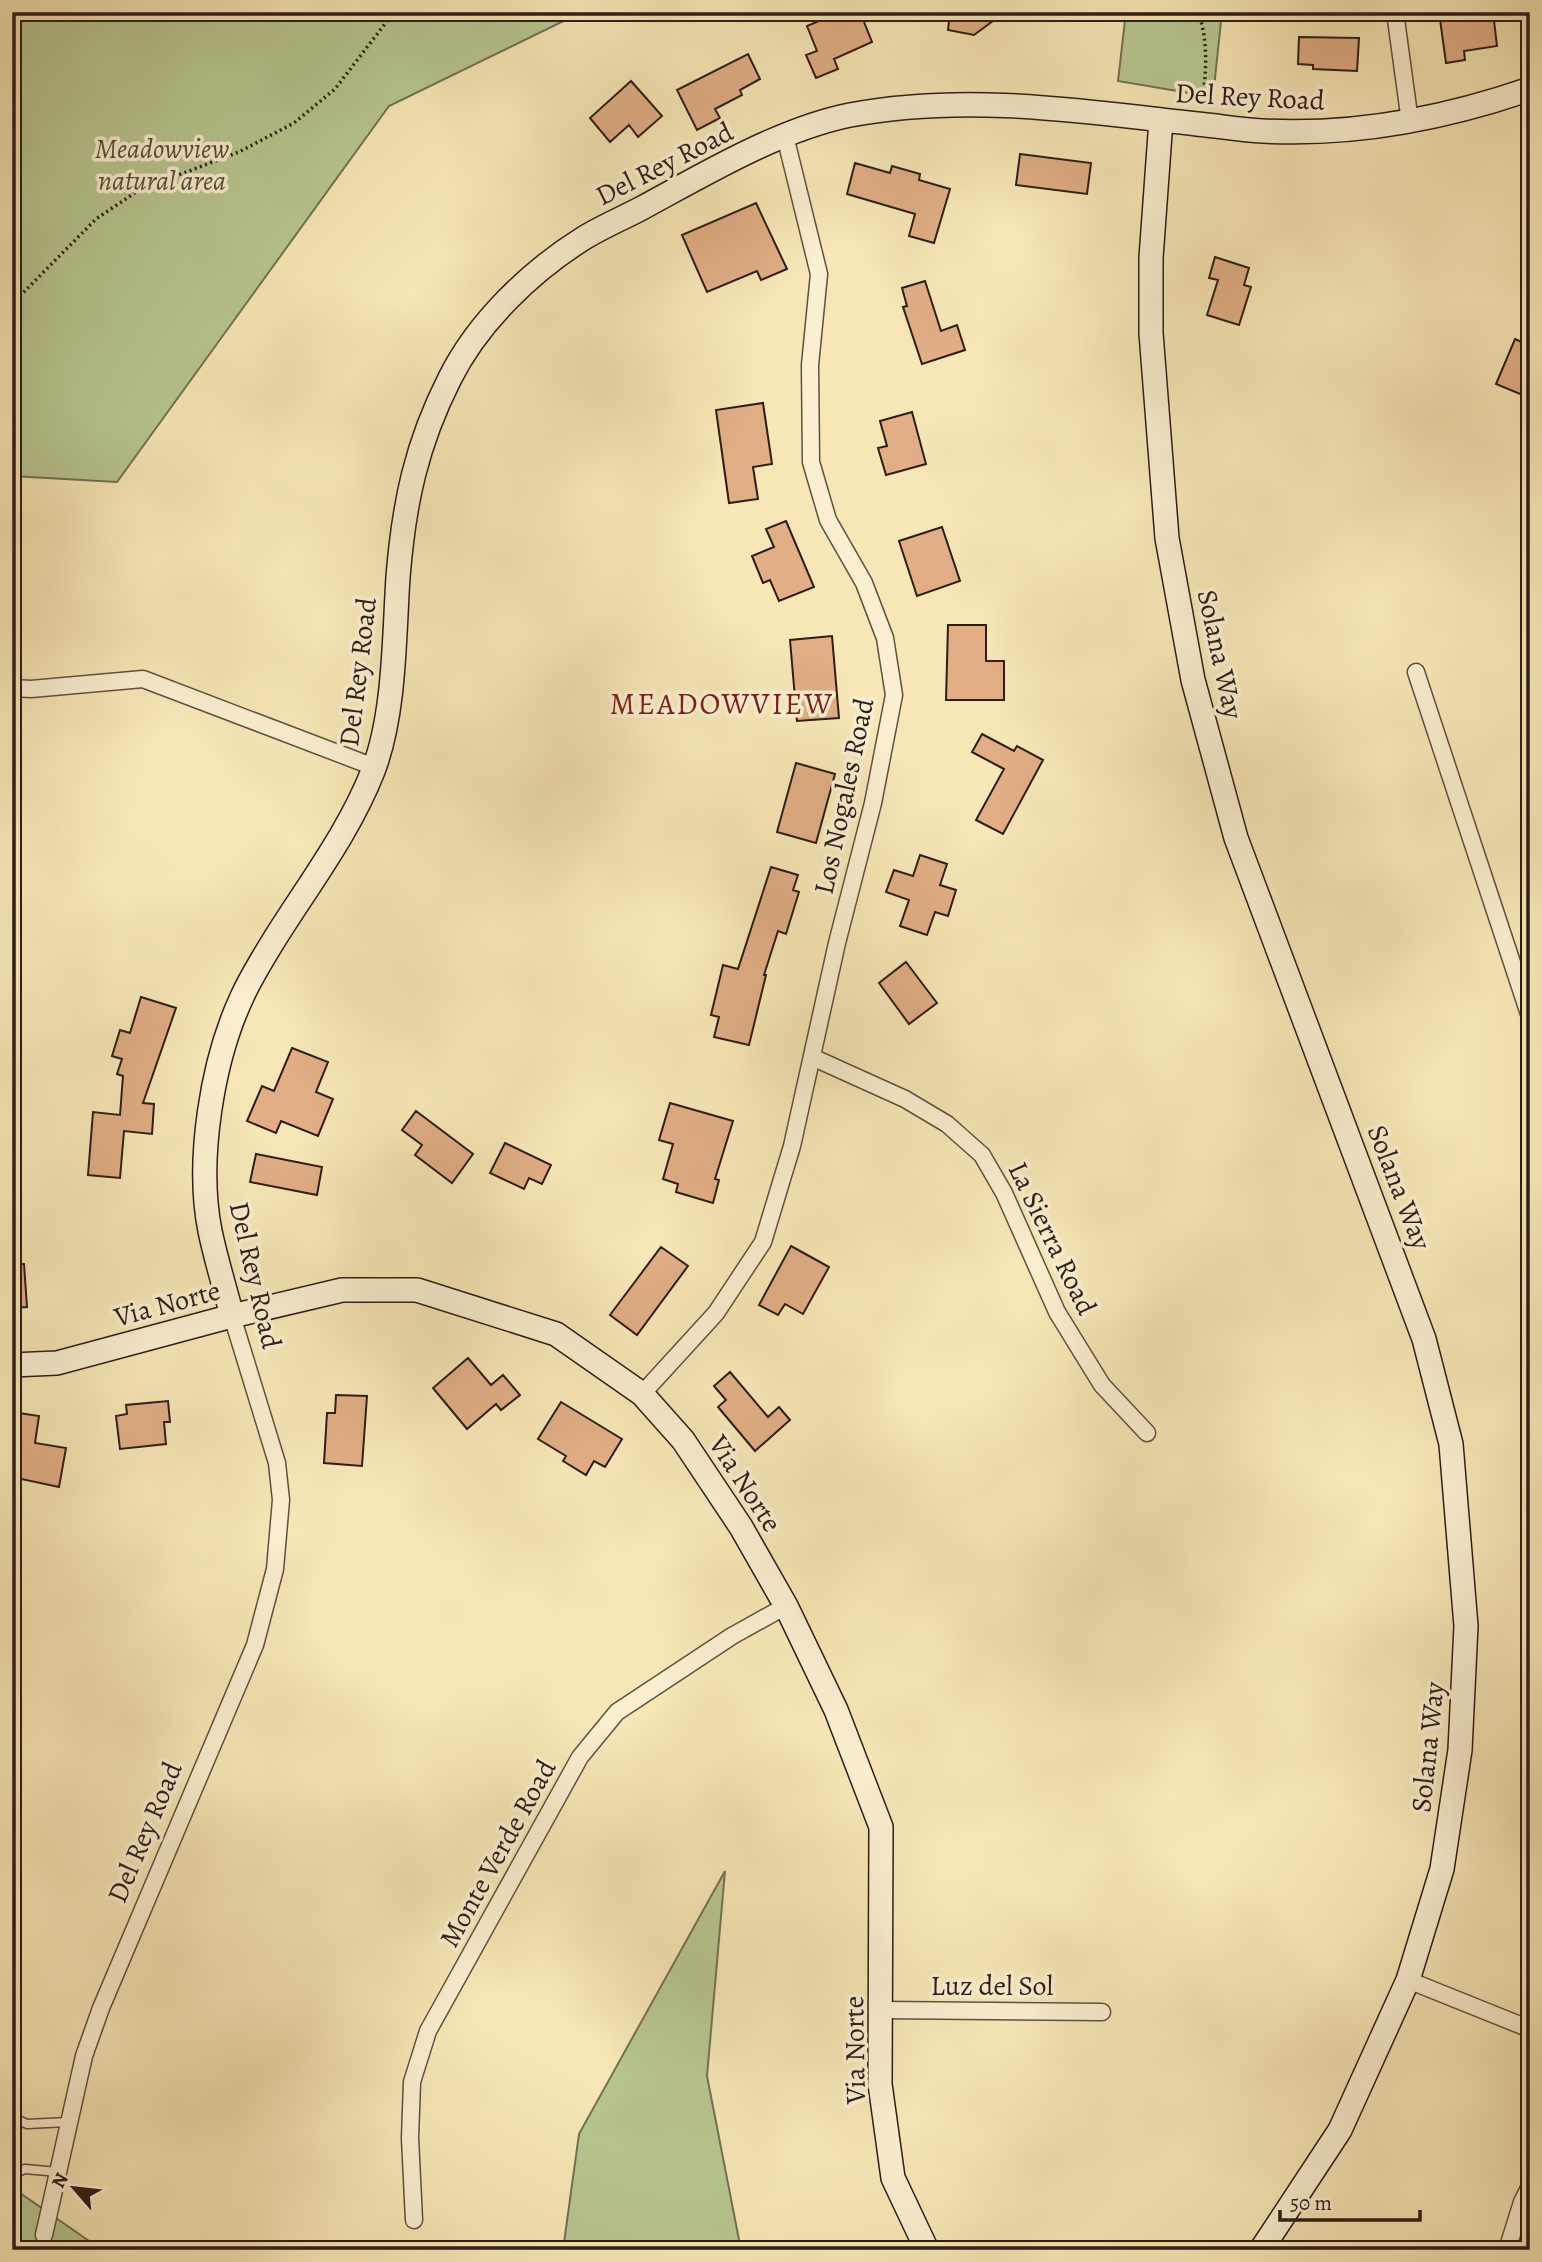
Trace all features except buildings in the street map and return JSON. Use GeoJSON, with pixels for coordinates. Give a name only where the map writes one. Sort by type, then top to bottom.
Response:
{"type":"FeatureCollection","features":[{"type":"Feature","properties":{"kind":"street"},"geometry":{"type":"LineString","coordinates":[[1395,12],[1410,122]]}},
{"type":"Feature","properties":{"kind":"street","name":"Del Rey Road"},"geometry":{"type":"LineString","coordinates":[[44,2235],[84,2056],[255,1645],[275,1569],[281,1500],[277,1463],[232,1316],[209,1226],[205,1151],[214,1085],[225,1042],[242,997],[272,943],[341,837],[374,767],[386,718],[393,667],[408,487],[424,432],[453,372],[484,326],[529,279],[584,238],[785,136],[847,116],[937,104],[1000,104],[1258,131],[1296,132],[1344,130],[1410,122],[1480,106],[1530,89]]}},
{"type":"Feature","properties":{"kind":"street","name":"Solana Way"},"geometry":{"type":"LineString","coordinates":[[1161,120],[1151,258],[1151,333],[1167,538],[1192,680],[1236,838],[1420,1327],[1451,1444],[1466,1626],[1461,1751],[1442,1869],[1408,1980],[1340,2130],[1261,2250]]}},
{"type":"Feature","properties":{"kind":"street","name":"Los Nogales Road"},"geometry":{"type":"LineString","coordinates":[[642,1394],[716,1313],[763,1242],[792,1146],[837,943],[873,803],[894,695],[885,638],[864,583],[828,520],[811,462],[810,365],[819,274],[785,136]]}},
{"type":"Feature","properties":{"kind":"street"},"geometry":{"type":"LineString","coordinates":[[1416,672],[1530,1017]]}},
{"type":"Feature","properties":{"kind":"street"},"geometry":{"type":"LineString","coordinates":[[12,688],[31,689],[143,679],[374,767]]}},
{"type":"Feature","properties":{"kind":"street","name":"La Sierra Road"},"geometry":{"type":"LineString","coordinates":[[813,1057],[905,1099],[947,1124],[982,1155],[1004,1193],[1057,1312],[1102,1385],[1147,1433]]}},
{"type":"Feature","properties":{"kind":"street","name":"Via Norte"},"geometry":{"type":"LineString","coordinates":[[12,1364],[57,1363],[232,1316],[342,1290],[417,1290],[555,1334],[642,1394],[683,1440],[741,1527],[786,1606],[836,1710],[881,1827],[880,2084],[893,2178],[928,2250]]}},
{"type":"Feature","properties":{"kind":"street","name":"Monte Verde Road"},"geometry":{"type":"LineString","coordinates":[[414,2220],[412,2082],[429,2031],[580,1757],[617,1712],[732,1636],[786,1606]]}},
{"type":"Feature","properties":{"kind":"street"},"geometry":{"type":"LineString","coordinates":[[1408,1980],[1530,2029]]}},
{"type":"Feature","properties":{"kind":"street","name":"Luz del Sol"},"geometry":{"type":"LineString","coordinates":[[882,2010],[1102,2012]]}},
{"type":"Feature","properties":{"kind":"street"},"geometry":{"type":"LineString","coordinates":[[1507,2250],[1530,2186]]}},
{"type":"Feature","properties":{"kind":"lane"},"geometry":{"type":"LineString","coordinates":[[12,2117],[27,2124],[68,2122]]}},
{"type":"Feature","properties":{"kind":"lane"},"geometry":{"type":"LineString","coordinates":[[12,2174],[25,2169],[58,2172]]}},
{"type":"Feature","properties":{"kind":"path"},"geometry":{"type":"LineString","coordinates":[[12,18],[21,12]]}},
{"type":"Feature","properties":{"kind":"path"},"geometry":{"type":"LineString","coordinates":[[12,304],[96,219],[139,190],[239,152],[294,123],[335,89],[394,12]]}},
{"type":"Feature","properties":{"kind":"path"},"geometry":{"type":"LineString","coordinates":[[1198,12],[1204,27],[1206,76],[1199,124]]}},
{"type":"Feature","properties":{"kind":"green space","name":"Meadowview natural area"},"geometry":{"type":"Polygon","coordinates":[[[12,12],[582,12],[389,106],[117,482],[12,476],[12,12]]]}},
{"type":"Feature","properties":{"kind":"green space"},"geometry":{"type":"Polygon","coordinates":[[[1126,12],[1222,12],[1213,97],[1118,81],[1126,12]]]}},
{"type":"Feature","properties":{"kind":"green space"},"geometry":{"type":"Polygon","coordinates":[[[725,1871],[707,2076],[741,2250],[563,2250],[579,2134],[725,1871]]]}},
{"type":"Feature","properties":{"kind":"green space"},"geometry":{"type":"Polygon","coordinates":[[[12,2193],[20,2193],[102,2250],[18,2250],[12,2246],[12,2193]]]}},
{"type":"Feature","properties":{"kind":"district","name":"MEADOWVIEW"},"geometry":{"type":"Point","coordinates":[722,704]}}]}
